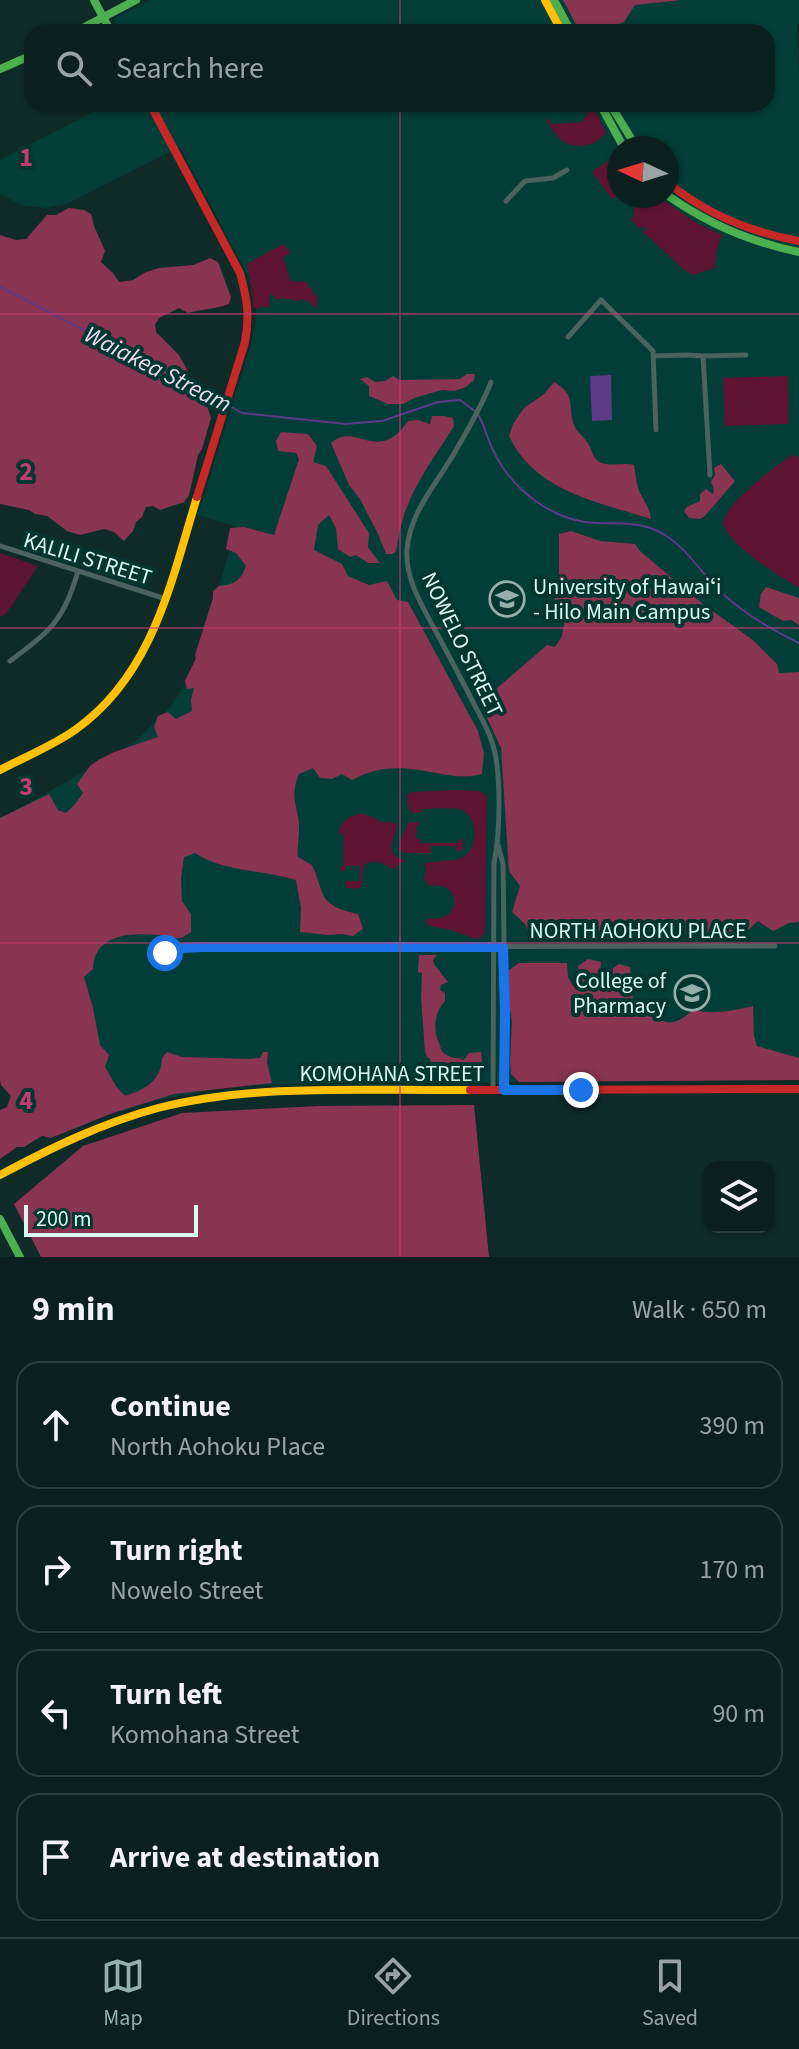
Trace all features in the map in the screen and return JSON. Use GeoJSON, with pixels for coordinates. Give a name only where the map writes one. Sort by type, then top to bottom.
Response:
{"type":"FeatureCollection","features":[{"type":"Feature","properties":{"kind":"street"},"geometry":{"type":"LineString","coordinates":[[94,0],[107,24]]}},
{"type":"Feature","properties":{"kind":"street"},"geometry":{"type":"LineString","coordinates":[[90,24],[136,0]]}},
{"type":"Feature","properties":{"kind":"street"},"geometry":{"type":"LineString","coordinates":[[545,0],[558,24]]}},
{"type":"Feature","properties":{"kind":"street"},"geometry":{"type":"LineString","coordinates":[[554,0],[567,24]]}},
{"type":"Feature","properties":{"kind":"street"},"geometry":{"type":"LineString","coordinates":[[0,75],[4,68],[24,59]]}},
{"type":"Feature","properties":{"kind":"street"},"geometry":{"type":"LineString","coordinates":[[0,770],[74,730],[101,710],[124,685],[142,657],[166,599],[245,342],[248,302],[243,281],[154,112]]}},
{"type":"Feature","properties":{"kind":"street"},"geometry":{"type":"LineString","coordinates":[[604,112],[617,136]]}},
{"type":"Feature","properties":{"kind":"street"},"geometry":{"type":"LineString","coordinates":[[614,112],[629,136]]}},
{"type":"Feature","properties":{"kind":"street"},"geometry":{"type":"LineString","coordinates":[[506,201],[525,181],[553,178],[567,170]]}},
{"type":"Feature","properties":{"kind":"street"},"geometry":{"type":"LineString","coordinates":[[679,191],[726,220],[765,234],[799,241]]}},
{"type":"Feature","properties":{"kind":"street"},"geometry":{"type":"LineString","coordinates":[[679,203],[721,229],[762,244],[799,252]]}},
{"type":"Feature","properties":{"kind":"street"},"geometry":{"type":"LineString","coordinates":[[568,337],[601,300],[653,351],[656,430]]}},
{"type":"Feature","properties":{"kind":"street"},"geometry":{"type":"LineString","coordinates":[[653,356],[746,355]]}},
{"type":"Feature","properties":{"kind":"street"},"geometry":{"type":"LineString","coordinates":[[703,356],[710,475]]}},
{"type":"Feature","properties":{"kind":"street","name":"NOWELO STREET"},"geometry":{"type":"LineString","coordinates":[[491,382],[483,403],[419,508],[411,529],[407,556],[418,598],[493,743],[498,786],[498,845],[494,863],[493,1090]]}},
{"type":"Feature","properties":{"kind":"street","name":"KALILI STREET"},"geometry":{"type":"LineString","coordinates":[[0,546],[166,599]]}},
{"type":"Feature","properties":{"kind":"street"},"geometry":{"type":"LineString","coordinates":[[10,661],[43,637],[63,613],[78,571]]}},
{"type":"Feature","properties":{"kind":"street","name":"NOWELO STREET"},"geometry":{"type":"LineString","coordinates":[[498,845],[503,864],[504,1090]]}},
{"type":"Feature","properties":{"kind":"street","name":"NORTH AOHOKU PLACE"},"geometry":{"type":"LineString","coordinates":[[165,953],[203,947],[775,946]]}},
{"type":"Feature","properties":{"kind":"street","name":"KOMOHANA STREET"},"geometry":{"type":"LineString","coordinates":[[0,1175],[54,1147],[129,1117],[222,1096],[276,1091],[799,1089]]}},
{"type":"Feature","properties":{"kind":"street"},"geometry":{"type":"LineString","coordinates":[[0,1219],[20,1257]]}},
{"type":"Feature","properties":{"kind":"shaded area","name":"University of Hawaiʻi - Hilo Main Campus"},"geometry":{"type":"Polygon","coordinates":[[[150,0],[799,0],[799,1079],[253,1085],[158,1100],[120,1112],[0,833],[0,819],[137,740],[171,706],[184,686],[195,664],[237,527],[198,515],[249,351],[256,309],[247,274],[180,147],[67,204],[44,208],[21,205],[0,194],[0,160],[93,112],[775,112],[775,24],[116,24],[113,19],[150,0]]]}},
{"type":"Feature","properties":{"kind":"shaded area"},"geometry":{"type":"Polygon","coordinates":[[[563,0],[681,0],[635,5],[624,22],[618,24],[576,24],[563,0]]]}},
{"type":"Feature","properties":{"kind":"shaded area"},"geometry":{"type":"Polygon","coordinates":[[[587,112],[596,112],[606,133],[597,141],[574,146],[563,141],[546,120],[549,119],[551,124],[583,122],[587,112]]]}},
{"type":"Feature","properties":{"kind":"shaded area"},"geometry":{"type":"Polygon","coordinates":[[[607,162],[607,192],[592,172],[607,162]]]}},
{"type":"Feature","properties":{"kind":"shaded area"},"geometry":{"type":"Polygon","coordinates":[[[69,208],[91,214],[105,251],[101,262],[119,282],[133,280],[159,268],[193,265],[210,258],[218,262],[231,297],[229,304],[219,307],[188,313],[179,308],[159,318],[155,325],[156,332],[179,355],[189,373],[169,368],[166,379],[184,393],[206,403],[211,418],[189,495],[184,502],[160,510],[153,506],[146,507],[124,541],[114,532],[104,529],[80,535],[67,531],[47,516],[0,504],[0,235],[16,240],[26,239],[47,215],[56,215],[69,208]]]}},
{"type":"Feature","properties":{"kind":"shaded area"},"geometry":{"type":"Polygon","coordinates":[[[634,208],[675,208],[696,223],[722,235],[714,268],[693,275],[687,272],[643,232],[646,229],[643,226],[640,229],[631,220],[634,208]]]}},
{"type":"Feature","properties":{"kind":"shaded area"},"geometry":{"type":"Polygon","coordinates":[[[283,244],[289,250],[283,259],[290,281],[306,282],[317,297],[317,309],[308,301],[277,299],[270,293],[269,308],[253,307],[247,264],[283,244]]]}},
{"type":"Feature","properties":{"kind":"shaded area"},"geometry":{"type":"Polygon","coordinates":[[[467,374],[475,374],[474,380],[466,387],[455,391],[442,390],[403,404],[388,404],[369,396],[369,386],[360,379],[367,377],[375,382],[393,376],[400,380],[460,379],[467,374]]]}},
{"type":"Feature","properties":{"kind":"shaded area"},"geometry":{"type":"Polygon","coordinates":[[[611,375],[612,420],[592,421],[590,376],[611,375]]]}},
{"type":"Feature","properties":{"kind":"shaded area"},"geometry":{"type":"Polygon","coordinates":[[[788,376],[789,424],[725,426],[723,378],[788,376]]]}},
{"type":"Feature","properties":{"kind":"shaded area"},"geometry":{"type":"Polygon","coordinates":[[[554,382],[569,396],[574,425],[596,459],[606,464],[634,465],[639,490],[651,519],[570,492],[535,470],[520,455],[509,436],[513,424],[524,408],[544,394],[554,382]]]}},
{"type":"Feature","properties":{"kind":"shaded area"},"geometry":{"type":"Polygon","coordinates":[[[432,416],[453,418],[454,426],[414,491],[396,552],[386,554],[360,499],[349,485],[331,443],[349,436],[377,442],[386,440],[397,434],[408,421],[430,424],[432,416]]]}},
{"type":"Feature","properties":{"kind":"shaded area"},"geometry":{"type":"Polygon","coordinates":[[[281,432],[308,434],[317,446],[313,462],[326,466],[369,533],[368,547],[380,563],[368,563],[356,555],[350,557],[338,549],[336,528],[329,515],[318,525],[314,550],[342,564],[348,576],[369,585],[387,581],[397,600],[408,602],[478,731],[484,753],[482,774],[458,776],[393,768],[352,780],[342,774],[332,779],[320,778],[313,768],[299,774],[294,791],[299,823],[298,857],[312,865],[322,892],[330,903],[358,914],[363,929],[353,936],[300,932],[301,908],[296,880],[219,864],[195,853],[184,857],[182,901],[191,914],[191,932],[178,938],[149,934],[116,938],[100,948],[93,969],[84,977],[100,1045],[109,1055],[105,1067],[125,1096],[139,1091],[155,1078],[167,1052],[182,1057],[249,1059],[260,1058],[263,1052],[268,1052],[272,1083],[174,1094],[110,1114],[51,1138],[42,1136],[0,1159],[0,1110],[7,1107],[11,1096],[0,1080],[0,818],[49,794],[58,810],[66,813],[83,793],[77,784],[90,766],[114,752],[158,737],[154,727],[158,716],[168,712],[176,719],[192,711],[194,688],[187,689],[185,681],[196,658],[213,591],[236,581],[246,566],[236,553],[226,549],[230,528],[244,527],[274,535],[299,459],[296,453],[278,451],[276,441],[281,432]]]}},
{"type":"Feature","properties":{"kind":"shaded area"},"geometry":{"type":"Polygon","coordinates":[[[792,455],[799,457],[799,588],[744,550],[723,523],[742,495],[792,455]]]}},
{"type":"Feature","properties":{"kind":"shaded area"},"geometry":{"type":"Polygon","coordinates":[[[721,464],[735,481],[704,517],[689,518],[684,511],[700,501],[700,494],[706,489],[713,494],[711,482],[715,475],[714,468],[721,464]]]}},
{"type":"Feature","properties":{"kind":"shaded area"},"geometry":{"type":"Polygon","coordinates":[[[571,531],[600,541],[635,544],[704,605],[753,640],[777,664],[779,673],[799,672],[799,922],[773,931],[758,921],[744,934],[529,933],[525,924],[512,912],[520,886],[509,871],[501,748],[480,703],[547,645],[555,647],[562,636],[566,612],[554,602],[559,574],[559,534],[571,531]]]}},
{"type":"Feature","properties":{"kind":"shaded area"},"geometry":{"type":"Polygon","coordinates":[[[0,553],[38,566],[6,614],[0,617],[0,553]]]}},
{"type":"Feature","properties":{"kind":"shaded area"},"geometry":{"type":"Polygon","coordinates":[[[766,587],[799,598],[799,625],[791,620],[783,621],[759,607],[761,594],[766,587]]]}},
{"type":"Feature","properties":{"kind":"shaded area"},"geometry":{"type":"Polygon","coordinates":[[[480,791],[487,796],[485,933],[476,939],[426,923],[428,918],[448,915],[454,902],[448,889],[429,886],[424,879],[424,863],[455,860],[467,854],[475,833],[471,819],[467,813],[457,809],[422,809],[422,812],[413,813],[408,807],[407,796],[412,792],[480,791]]]}},
{"type":"Feature","properties":{"kind":"shaded area"},"geometry":{"type":"Polygon","coordinates":[[[359,814],[381,822],[397,823],[391,849],[405,861],[394,869],[377,861],[365,864],[361,887],[352,888],[346,887],[346,881],[360,881],[360,866],[346,866],[346,870],[341,871],[340,866],[344,866],[343,834],[339,834],[345,820],[359,814]]]}},
{"type":"Feature","properties":{"kind":"shaded area"},"geometry":{"type":"Polygon","coordinates":[[[409,822],[419,822],[416,838],[421,843],[458,843],[463,839],[463,849],[456,852],[455,846],[431,846],[431,853],[404,853],[399,844],[409,822]]]}},
{"type":"Feature","properties":{"kind":"shaded area"},"geometry":{"type":"Polygon","coordinates":[[[419,955],[437,955],[434,964],[448,982],[441,985],[445,1001],[436,1021],[442,1051],[464,1060],[469,1053],[481,1052],[483,1070],[478,1079],[456,1082],[455,1064],[447,1074],[438,1078],[434,1075],[425,1052],[419,955]]]}},
{"type":"Feature","properties":{"kind":"shaded area"},"geometry":{"type":"Polygon","coordinates":[[[588,959],[601,962],[600,974],[619,964],[630,967],[633,1002],[663,1021],[676,1021],[694,1009],[715,1012],[753,1006],[757,1046],[799,1058],[799,1080],[519,1082],[511,1074],[510,1063],[512,1021],[507,993],[509,970],[519,963],[567,963],[568,977],[573,986],[580,981],[578,966],[588,959]]]}},
{"type":"Feature","properties":{"kind":"shaded area"},"geometry":{"type":"Polygon","coordinates":[[[474,1105],[489,1257],[41,1257],[14,1204],[83,1146],[182,1113],[318,1106],[474,1105]]]}},
{"type":"Feature","properties":{"kind":"waterway","name":"Waiakea Stream"},"geometry":{"type":"LineString","coordinates":[[0,287],[242,413],[346,424],[382,421],[438,402],[460,400],[475,411]]}},
{"type":"Feature","properties":{"kind":"waterway","name":"Waiakea Stream"},"geometry":{"type":"LineString","coordinates":[[479,416],[501,464],[535,501],[565,517],[597,523],[634,524],[659,532],[683,550],[731,601],[799,643]]}},
{"type":"Feature","properties":{"kind":"traffic: fast"},"geometry":{"type":"LineString","coordinates":[[94,0],[107,24]]}},
{"type":"Feature","properties":{"kind":"traffic: fast"},"geometry":{"type":"LineString","coordinates":[[90,24],[136,0]]}},
{"type":"Feature","properties":{"kind":"traffic: fast"},"geometry":{"type":"LineString","coordinates":[[554,0],[567,24]]}},
{"type":"Feature","properties":{"kind":"traffic: fast"},"geometry":{"type":"LineString","coordinates":[[0,69],[24,58]]}},
{"type":"Feature","properties":{"kind":"traffic: fast"},"geometry":{"type":"LineString","coordinates":[[604,112],[617,136]]}},
{"type":"Feature","properties":{"kind":"traffic: fast"},"geometry":{"type":"LineString","coordinates":[[615,112],[630,136]]}},
{"type":"Feature","properties":{"kind":"traffic: fast"},"geometry":{"type":"LineString","coordinates":[[679,203],[730,231],[799,252]]}},
{"type":"Feature","properties":{"kind":"traffic: fast"},"geometry":{"type":"LineString","coordinates":[[0,1219],[20,1257]]}},
{"type":"Feature","properties":{"kind":"traffic: slow"},"geometry":{"type":"LineString","coordinates":[[545,0],[558,24]]}},
{"type":"Feature","properties":{"kind":"traffic: slow"},"geometry":{"type":"LineString","coordinates":[[0,770],[75,730],[102,708],[123,682],[156,625],[197,497]]}},
{"type":"Feature","properties":{"kind":"traffic: slow"},"geometry":{"type":"LineString","coordinates":[[0,1175],[97,1129],[137,1114],[195,1100],[313,1090],[470,1090]]}},
{"type":"Feature","properties":{"kind":"traffic: jam"},"geometry":{"type":"LineString","coordinates":[[154,112],[240,273],[247,307],[245,342],[197,497]]}},
{"type":"Feature","properties":{"kind":"traffic: jam"},"geometry":{"type":"LineString","coordinates":[[679,191],[729,220],[799,241]]}},
{"type":"Feature","properties":{"kind":"traffic: jam"},"geometry":{"type":"LineString","coordinates":[[470,1090],[799,1089]]}},
{"type":"Feature","properties":{"kind":"place","name":"University of Hawaiʻi - Hilo Main Campus"},"geometry":{"type":"Point","coordinates":[507,599]}},
{"type":"Feature","properties":{"kind":"place","name":"College of Pharmacy"},"geometry":{"type":"Point","coordinates":[692,993]}},
{"type":"Feature","properties":{"kind":"route"},"geometry":{"type":"LineString","coordinates":[[165,953],[203,947],[503,947],[504,1090],[581,1090]]}}]}
